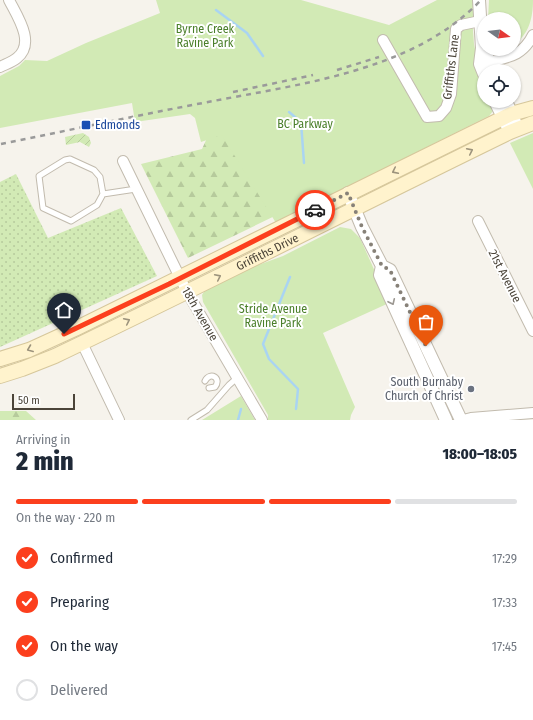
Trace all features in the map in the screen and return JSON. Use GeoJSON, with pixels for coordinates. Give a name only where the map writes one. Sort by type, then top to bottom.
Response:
{"type":"FeatureCollection","features":[{"type":"Feature","properties":{"kind":"main road","name":"Griffiths Drive"},"geometry":{"type":"LineString","coordinates":[[0,359],[29,350],[75,330],[180,279],[507,111],[533,108]]}},
{"type":"Feature","properties":{"kind":"main road","name":"Griffiths Drive"},"geometry":{"type":"LineString","coordinates":[[0,376],[42,361],[82,343],[514,130],[533,123]]}},
{"type":"Feature","properties":{"kind":"street"},"geometry":{"type":"LineString","coordinates":[[0,67],[17,58],[22,52],[25,43],[23,28],[9,0]]}},
{"type":"Feature","properties":{"kind":"street"},"geometry":{"type":"LineString","coordinates":[[480,12],[481,2]]}},
{"type":"Feature","properties":{"kind":"street","name":"Griffiths Lane"},"geometry":{"type":"LineString","coordinates":[[383,40],[427,117],[438,116],[446,108],[451,94],[456,29],[461,25],[477,22]]}},
{"type":"Feature","properties":{"kind":"street"},"geometry":{"type":"LineString","coordinates":[[498,64],[514,56],[525,48],[533,35]]}},
{"type":"Feature","properties":{"kind":"street"},"geometry":{"type":"LineString","coordinates":[[507,111],[514,130]]}},
{"type":"Feature","properties":{"kind":"street","name":"18th Avenue"},"geometry":{"type":"LineString","coordinates":[[123,161],[186,292],[262,420]]}},
{"type":"Feature","properties":{"kind":"street"},"geometry":{"type":"LineString","coordinates":[[348,193],[362,227],[382,266],[390,270],[462,420],[533,413]]}},
{"type":"Feature","properties":{"kind":"street","name":"21st Avenue"},"geometry":{"type":"LineString","coordinates":[[478,221],[533,331]]}},
{"type":"Feature","properties":{"kind":"street"},"geometry":{"type":"LineString","coordinates":[[382,266],[380,275],[446,420]]}},
{"type":"Feature","properties":{"kind":"street"},"geometry":{"type":"LineString","coordinates":[[82,343],[119,420]]}},
{"type":"Feature","properties":{"kind":"lane"},"geometry":{"type":"LineString","coordinates":[[70,159],[94,170],[100,177],[103,194],[97,206],[71,221],[44,208],[39,176],[65,160],[70,159]]}},
{"type":"Feature","properties":{"kind":"lane"},"geometry":{"type":"LineString","coordinates":[[103,194],[136,189]]}},
{"type":"Feature","properties":{"kind":"lane"},"geometry":{"type":"LineString","coordinates":[[205,381],[209,376],[215,376],[218,382],[216,386]]}},
{"type":"Feature","properties":{"kind":"lane"},"geometry":{"type":"LineString","coordinates":[[191,420],[207,410],[237,378]]}},
{"type":"Feature","properties":{"kind":"lane"},"geometry":{"type":"LineString","coordinates":[[216,386],[222,393]]}},
{"type":"Feature","properties":{"kind":"lane"},"geometry":{"type":"LineString","coordinates":[[209,388],[216,386]]}},
{"type":"Feature","properties":{"kind":"green space","name":"BC Parkway"},"geometry":{"type":"Polygon","coordinates":[[[156,0],[301,0],[389,25],[437,0],[474,0],[473,31],[478,64],[477,108],[492,108],[493,111],[489,116],[276,223],[222,135],[201,142],[195,118],[190,114],[135,122],[132,103],[0,128],[0,76],[19,66],[25,60],[47,61],[86,43],[160,13],[156,0]]]}},
{"type":"Feature","properties":{"kind":"green space"},"geometry":{"type":"Polygon","coordinates":[[[489,0],[533,0],[531,19],[527,31],[521,38],[521,12],[488,12],[489,0]]]}},
{"type":"Feature","properties":{"kind":"green space"},"geometry":{"type":"Polygon","coordinates":[[[212,127],[424,144],[188,258],[141,164],[202,149],[212,127]]]}},
{"type":"Feature","properties":{"kind":"green space"},"geometry":{"type":"Polygon","coordinates":[[[83,133],[89,137],[91,143],[89,147],[80,142],[66,145],[65,137],[83,133]]]}},
{"type":"Feature","properties":{"kind":"green space"},"geometry":{"type":"Polygon","coordinates":[[[533,133],[533,189],[510,143],[533,133]]]}},
{"type":"Feature","properties":{"kind":"green space"},"geometry":{"type":"Polygon","coordinates":[[[16,174],[48,238],[121,208],[157,276],[0,347],[0,182],[16,174]]]}},
{"type":"Feature","properties":{"kind":"green space","name":"Stride Avenue Ravine Park"},"geometry":{"type":"Polygon","coordinates":[[[340,227],[351,229],[360,238],[389,303],[323,333],[355,407],[350,420],[268,420],[268,415],[203,302],[202,295],[205,290],[247,269],[283,256],[340,227]]]}},
{"type":"Feature","properties":{"kind":"green space"},"geometry":{"type":"Polygon","coordinates":[[[241,396],[255,420],[202,420],[241,396]]]}},
{"type":"Feature","properties":{"kind":"green space"},"geometry":{"type":"Polygon","coordinates":[[[0,411],[26,411],[36,420],[0,420],[0,411]]]}},
{"type":"Feature","properties":{"kind":"waterway"},"geometry":{"type":"LineString","coordinates":[[216,10],[247,33],[263,56]]}},
{"type":"Feature","properties":{"kind":"waterway"},"geometry":{"type":"LineString","coordinates":[[289,112],[301,122],[304,163]]}},
{"type":"Feature","properties":{"kind":"waterway"},"geometry":{"type":"LineString","coordinates":[[290,277],[263,344],[269,359],[298,389],[296,409]]}},
{"type":"Feature","properties":{"kind":"waterway"},"geometry":{"type":"LineString","coordinates":[[238,420],[241,409]]}},
{"type":"Feature","properties":{"kind":"railway"},"geometry":{"type":"LineString","coordinates":[[1,144],[317,81],[354,71],[389,59],[423,43],[454,24],[481,0]]}},
{"type":"Feature","properties":{"kind":"railway"},"geometry":{"type":"LineString","coordinates":[[337,70],[379,57]]}},
{"type":"Feature","properties":{"kind":"railway"},"geometry":{"type":"LineString","coordinates":[[233,92],[313,75]]}},
{"type":"Feature","properties":{"kind":"way so far"},"geometry":{"type":"LineString","coordinates":[[315,210],[348,193],[362,227],[382,266],[390,270],[426,346]]}},
{"type":"Feature","properties":{"kind":"place","name":"Edmonds"},"geometry":{"type":"Point","coordinates":[86,125]}},
{"type":"Feature","properties":{"kind":"place","name":"South Burnaby Church of Christ"},"geometry":{"type":"Point","coordinates":[471,389]}},
{"type":"Feature","properties":{"kind":"route"},"geometry":{"type":"LineString","coordinates":[[64,334],[169,284],[315,210]]}},
{"type":"Feature","properties":{"kind":"park label","name":"Byrne Creek Ravine Park"},"geometry":{"type":"Point","coordinates":[205,36]}}]}
